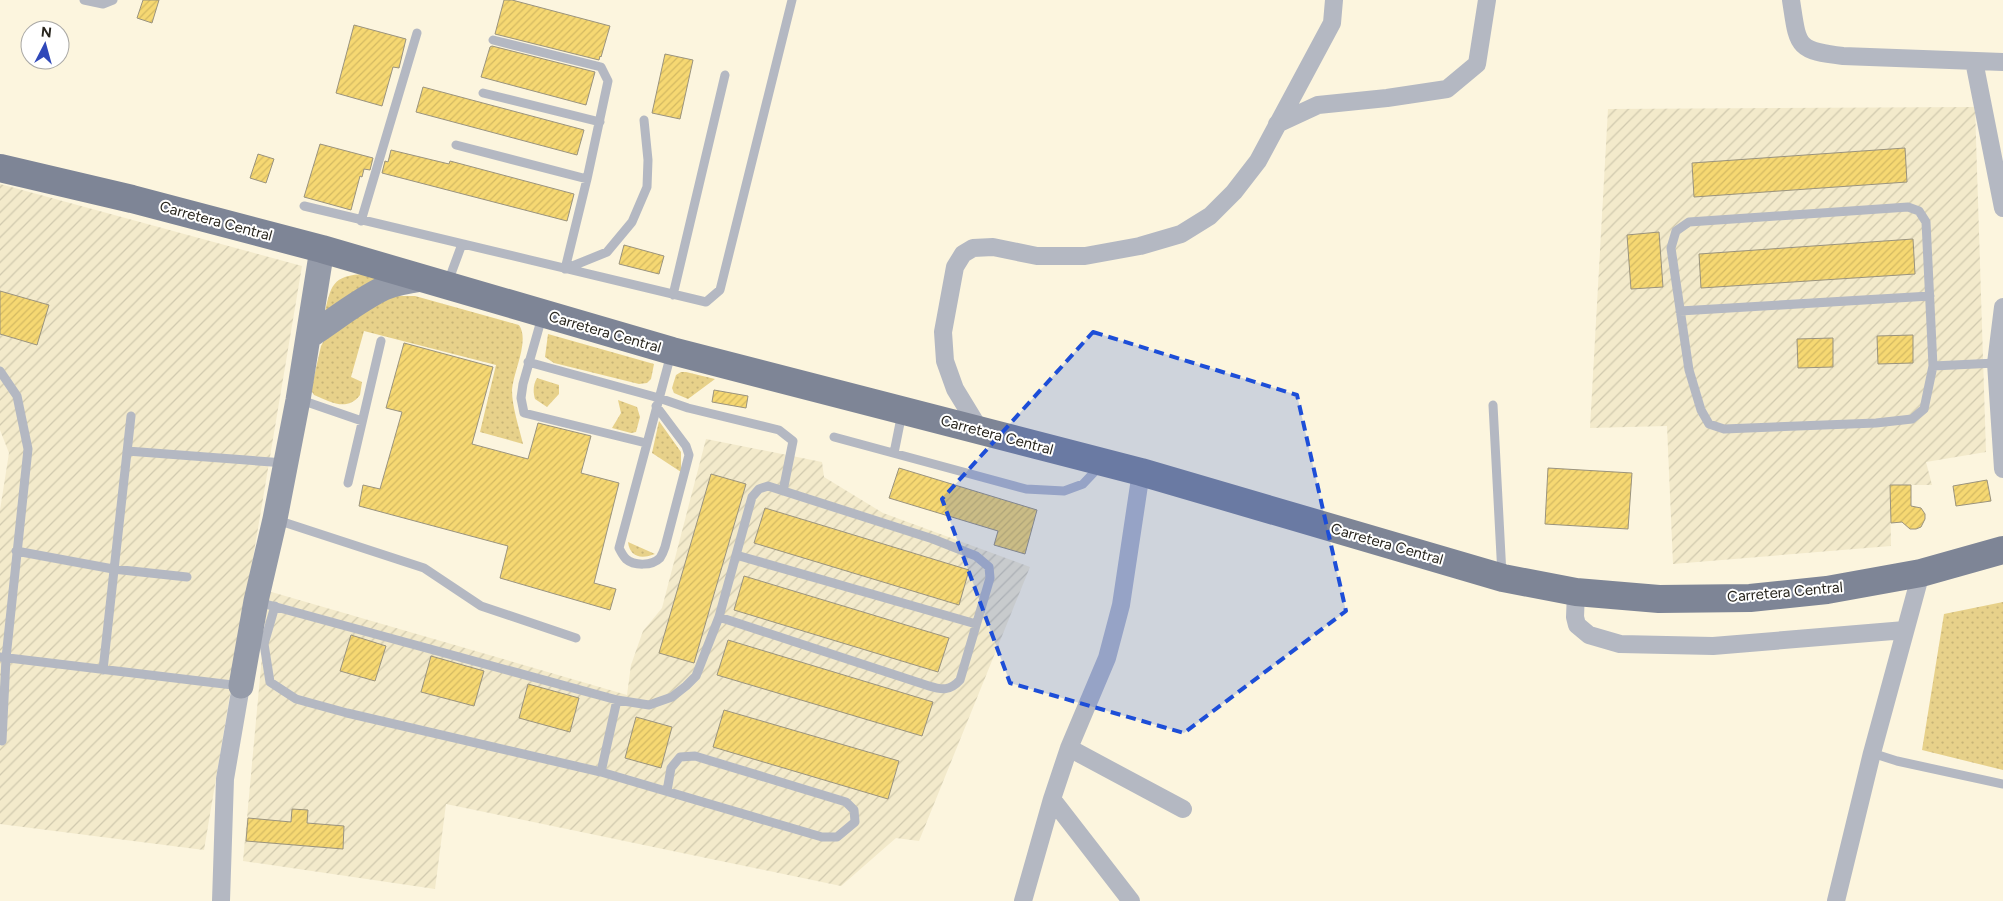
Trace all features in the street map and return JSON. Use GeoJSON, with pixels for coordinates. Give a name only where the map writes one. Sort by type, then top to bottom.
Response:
{"type":"FeatureCollection","features":[{"type":"Feature","properties":{"kind":"main road","name":"Carretera Central"},"geometry":{"type":"LineString","coordinates":[[0,168],[123,197],[322,249],[672,351],[1141,472],[1503,578],[1576,592],[1659,599],[1750,598],[1827,590],[1921,573],[2003,550]]}},
{"type":"Feature","properties":{"kind":"street"},"geometry":{"type":"LineString","coordinates":[[980,430],[955,389],[945,361],[943,332],[955,267],[963,254],[973,248],[993,247],[1037,256],[1085,256],[1140,246],[1181,234],[1210,216],[1234,192],[1258,161],[1332,23],[1334,0]]}},
{"type":"Feature","properties":{"kind":"street"},"geometry":{"type":"LineString","coordinates":[[1277,124],[1318,104],[1387,98],[1447,89],[1477,64],[1487,0]]}},
{"type":"Feature","properties":{"kind":"street"},"geometry":{"type":"LineString","coordinates":[[1791,0],[1796,34],[1801,44],[1817,54],[2003,62]]}},
{"type":"Feature","properties":{"kind":"street"},"geometry":{"type":"LineString","coordinates":[[1974,61],[2003,208]]}},
{"type":"Feature","properties":{"kind":"street"},"geometry":{"type":"LineString","coordinates":[[222,901],[225,779],[241,686],[265,604],[275,519],[298,400],[322,249]]}},
{"type":"Feature","properties":{"kind":"street"},"geometry":{"type":"LineString","coordinates":[[308,338],[358,303],[384,288],[398,284],[434,282]]}},
{"type":"Feature","properties":{"kind":"street"},"geometry":{"type":"LineString","coordinates":[[2003,307],[1996,363],[2003,469]]}},
{"type":"Feature","properties":{"kind":"street"},"geometry":{"type":"LineString","coordinates":[[1023,901],[1052,799],[1069,748],[1107,658],[1121,605],[1141,472]]}},
{"type":"Feature","properties":{"kind":"street"},"geometry":{"type":"LineString","coordinates":[[1836,901],[1872,753],[1921,573]]}},
{"type":"Feature","properties":{"kind":"street"},"geometry":{"type":"LineString","coordinates":[[1576,592],[1575,617],[1577,625],[1589,635],[1620,644],[1713,646],[1905,630]]}},
{"type":"Feature","properties":{"kind":"street"},"geometry":{"type":"LineString","coordinates":[[1069,748],[1183,809]]}},
{"type":"Feature","properties":{"kind":"street"},"geometry":{"type":"LineString","coordinates":[[1052,799],[1131,901]]}},
{"type":"Feature","properties":{"kind":"lane"},"geometry":{"type":"LineString","coordinates":[[84,0],[103,4],[113,0]]}},
{"type":"Feature","properties":{"kind":"lane"},"geometry":{"type":"LineString","coordinates":[[304,206],[706,302],[720,290],[792,0]]}},
{"type":"Feature","properties":{"kind":"lane"},"geometry":{"type":"LineString","coordinates":[[361,221],[417,33]]}},
{"type":"Feature","properties":{"kind":"lane"},"geometry":{"type":"LineString","coordinates":[[493,40],[601,67],[608,81],[565,269]]}},
{"type":"Feature","properties":{"kind":"lane"},"geometry":{"type":"LineString","coordinates":[[673,294],[725,75]]}},
{"type":"Feature","properties":{"kind":"lane"},"geometry":{"type":"LineString","coordinates":[[483,93],[600,122]]}},
{"type":"Feature","properties":{"kind":"lane"},"geometry":{"type":"LineString","coordinates":[[565,269],[607,252],[632,222],[647,187],[648,160],[644,120]]}},
{"type":"Feature","properties":{"kind":"lane"},"geometry":{"type":"LineString","coordinates":[[456,145],[587,179]]}},
{"type":"Feature","properties":{"kind":"lane"},"geometry":{"type":"LineString","coordinates":[[1908,206],[1919,211],[1926,222],[1933,366],[1924,409],[1912,419],[1876,423],[1724,429],[1709,424],[1701,410],[1689,370],[1680,311],[1671,248],[1676,231],[1689,222],[1908,206]]}},
{"type":"Feature","properties":{"kind":"lane"},"geometry":{"type":"LineString","coordinates":[[434,282],[462,244]]}},
{"type":"Feature","properties":{"kind":"lane"},"geometry":{"type":"LineString","coordinates":[[1680,311],[1930,296]]}},
{"type":"Feature","properties":{"kind":"lane"},"geometry":{"type":"LineString","coordinates":[[542,314],[528,362],[521,398],[524,413],[646,443]]}},
{"type":"Feature","properties":{"kind":"lane"},"geometry":{"type":"LineString","coordinates":[[348,483],[381,341]]}},
{"type":"Feature","properties":{"kind":"lane"},"geometry":{"type":"LineString","coordinates":[[658,402],[686,446],[689,455],[665,547],[660,558],[642,564],[633,563],[624,558],[619,548],[646,443],[672,351]]}},
{"type":"Feature","properties":{"kind":"lane"},"geometry":{"type":"LineString","coordinates":[[528,362],[658,402],[780,430],[793,441],[783,491]]}},
{"type":"Feature","properties":{"kind":"lane"},"geometry":{"type":"LineString","coordinates":[[1933,366],[1996,363]]}},
{"type":"Feature","properties":{"kind":"lane"},"geometry":{"type":"LineString","coordinates":[[0,371],[17,396],[28,450],[3,658],[2,741]]}},
{"type":"Feature","properties":{"kind":"lane"},"geometry":{"type":"LineString","coordinates":[[298,400],[362,421]]}},
{"type":"Feature","properties":{"kind":"lane"},"geometry":{"type":"LineString","coordinates":[[1493,405],[1503,578]]}},
{"type":"Feature","properties":{"kind":"lane"},"geometry":{"type":"LineString","coordinates":[[894,453],[902,410]]}},
{"type":"Feature","properties":{"kind":"lane"},"geometry":{"type":"LineString","coordinates":[[104,670],[130,416]]}},
{"type":"Feature","properties":{"kind":"lane"},"geometry":{"type":"LineString","coordinates":[[834,437],[1026,489],[1064,491],[1083,484],[1103,463]]}},
{"type":"Feature","properties":{"kind":"lane"},"geometry":{"type":"LineString","coordinates":[[127,451],[285,462]]}},
{"type":"Feature","properties":{"kind":"lane"},"geometry":{"type":"LineString","coordinates":[[667,791],[671,768],[680,757],[695,756],[846,802],[854,810],[855,822],[837,837],[822,837],[601,772],[347,714],[296,699],[270,682],[264,644],[265,604],[617,700],[649,705],[672,697],[696,676],[719,617],[752,497],[759,489],[768,486],[933,539],[976,556],[989,568],[990,578],[960,680],[954,688],[942,690],[719,617]]}},
{"type":"Feature","properties":{"kind":"lane"},"geometry":{"type":"LineString","coordinates":[[275,519],[424,568],[481,606],[576,638]]}},
{"type":"Feature","properties":{"kind":"lane"},"geometry":{"type":"LineString","coordinates":[[16,551],[113,569],[187,577]]}},
{"type":"Feature","properties":{"kind":"lane"},"geometry":{"type":"LineString","coordinates":[[736,555],[976,624]]}},
{"type":"Feature","properties":{"kind":"lane"},"geometry":{"type":"LineString","coordinates":[[3,658],[241,686]]}},
{"type":"Feature","properties":{"kind":"lane"},"geometry":{"type":"LineString","coordinates":[[601,772],[617,700]]}},
{"type":"Feature","properties":{"kind":"lane"},"geometry":{"type":"LineString","coordinates":[[1872,753],[1898,762],[2003,784]]}},
{"type":"Feature","properties":{"kind":"highlighted area"},"geometry":{"type":"Polygon","coordinates":[[[1093,332],[1297,395],[1346,611],[1184,733],[1010,683],[942,499],[1093,332]]]}},
{"type":"Feature","properties":{"kind":"shaded area"},"geometry":{"type":"Polygon","coordinates":[[[1975,107],[1986,452],[1926,462],[1932,485],[1890,485],[1891,546],[1673,564],[1667,426],[1590,428],[1608,109],[1975,107]]]}},
{"type":"Feature","properties":{"kind":"shaded area"},"geometry":{"type":"Polygon","coordinates":[[[0,184],[302,266],[204,850],[0,824],[0,510],[9,453],[0,430],[0,184]]]}},
{"type":"Feature","properties":{"kind":"shaded area"},"geometry":{"type":"Polygon","coordinates":[[[366,274],[385,279],[324,316],[334,284],[346,277],[366,274]]]}},
{"type":"Feature","properties":{"kind":"shaded area"},"geometry":{"type":"Polygon","coordinates":[[[415,296],[519,325],[523,339],[513,383],[512,397],[523,444],[480,432],[496,365],[364,331],[351,377],[362,382],[360,395],[350,403],[338,404],[314,395],[311,390],[321,346],[325,339],[384,298],[415,296]]]}},
{"type":"Feature","properties":{"kind":"shaded area"},"geometry":{"type":"Polygon","coordinates":[[[548,334],[654,364],[651,379],[647,383],[639,384],[554,363],[545,357],[548,334]]]}},
{"type":"Feature","properties":{"kind":"shaded area"},"geometry":{"type":"Polygon","coordinates":[[[681,372],[715,379],[688,399],[674,393],[672,388],[676,375],[681,372]]]}},
{"type":"Feature","properties":{"kind":"shaded area"},"geometry":{"type":"Polygon","coordinates":[[[537,378],[559,385],[559,394],[547,407],[535,399],[534,388],[537,378]]]}},
{"type":"Feature","properties":{"kind":"shaded area"},"geometry":{"type":"Polygon","coordinates":[[[618,400],[637,407],[640,417],[636,432],[631,433],[612,428],[621,413],[618,400]]]}},
{"type":"Feature","properties":{"kind":"shaded area"},"geometry":{"type":"Polygon","coordinates":[[[659,421],[681,452],[681,472],[652,453],[659,421]]]}},
{"type":"Feature","properties":{"kind":"shaded area"},"geometry":{"type":"Polygon","coordinates":[[[706,439],[822,462],[824,477],[883,513],[1030,567],[919,841],[896,838],[841,886],[446,804],[435,889],[243,861],[268,591],[627,695],[631,665],[643,631],[662,608],[706,439]]]}},
{"type":"Feature","properties":{"kind":"shaded area"},"geometry":{"type":"Polygon","coordinates":[[[628,542],[655,554],[637,556],[631,551],[628,542]]]}},
{"type":"Feature","properties":{"kind":"shaded area"},"geometry":{"type":"Polygon","coordinates":[[[2003,602],[2003,770],[1922,750],[1944,614],[2003,602]]]}},
{"type":"Feature","properties":{"kind":"building"},"geometry":{"type":"Polygon","coordinates":[[[143,0],[159,0],[152,23],[137,18],[143,0]]]}},
{"type":"Feature","properties":{"kind":"building"},"geometry":{"type":"Polygon","coordinates":[[[504,0],[512,0],[610,26],[601,57],[599,60],[495,34],[504,0]]]}},
{"type":"Feature","properties":{"kind":"building"},"geometry":{"type":"Polygon","coordinates":[[[354,25],[406,39],[399,68],[393,67],[382,106],[336,93],[354,25]]]}},
{"type":"Feature","properties":{"kind":"building"},"geometry":{"type":"Polygon","coordinates":[[[490,47],[595,72],[586,105],[481,77],[490,47]]]}},
{"type":"Feature","properties":{"kind":"building"},"geometry":{"type":"Polygon","coordinates":[[[665,54],[693,60],[680,119],[652,113],[665,54]]]}},
{"type":"Feature","properties":{"kind":"building"},"geometry":{"type":"Polygon","coordinates":[[[423,87],[584,130],[577,155],[416,112],[423,87]]]}},
{"type":"Feature","properties":{"kind":"building"},"geometry":{"type":"Polygon","coordinates":[[[320,144],[373,158],[370,170],[364,169],[362,177],[360,176],[351,210],[304,197],[320,144]]]}},
{"type":"Feature","properties":{"kind":"building"},"geometry":{"type":"Polygon","coordinates":[[[1905,148],[1907,182],[1694,197],[1692,163],[1905,148]]]}},
{"type":"Feature","properties":{"kind":"building"},"geometry":{"type":"Polygon","coordinates":[[[391,150],[449,164],[450,161],[574,194],[567,221],[382,173],[385,161],[388,162],[391,150]]]}},
{"type":"Feature","properties":{"kind":"building"},"geometry":{"type":"Polygon","coordinates":[[[258,154],[274,159],[266,183],[250,178],[258,154]]]}},
{"type":"Feature","properties":{"kind":"building"},"geometry":{"type":"Polygon","coordinates":[[[1659,232],[1663,287],[1631,289],[1627,235],[1659,232]]]}},
{"type":"Feature","properties":{"kind":"building"},"geometry":{"type":"Polygon","coordinates":[[[1913,239],[1915,274],[1701,288],[1699,254],[1913,239]]]}},
{"type":"Feature","properties":{"kind":"building"},"geometry":{"type":"Polygon","coordinates":[[[624,245],[664,256],[659,274],[619,264],[624,245]]]}},
{"type":"Feature","properties":{"kind":"building"},"geometry":{"type":"Polygon","coordinates":[[[0,291],[49,305],[37,345],[0,334],[0,291]]]}},
{"type":"Feature","properties":{"kind":"building"},"geometry":{"type":"Polygon","coordinates":[[[1913,335],[1913,363],[1878,364],[1877,336],[1913,335]]]}},
{"type":"Feature","properties":{"kind":"building"},"geometry":{"type":"Polygon","coordinates":[[[1833,338],[1833,367],[1798,368],[1797,339],[1833,338]]]}},
{"type":"Feature","properties":{"kind":"building"},"geometry":{"type":"Polygon","coordinates":[[[404,343],[493,367],[472,444],[528,459],[538,423],[591,436],[581,473],[619,483],[594,583],[616,589],[610,610],[500,578],[508,546],[359,506],[363,485],[380,489],[402,412],[386,408],[404,343]]]}},
{"type":"Feature","properties":{"kind":"building"},"geometry":{"type":"Polygon","coordinates":[[[714,390],[748,396],[746,408],[712,402],[714,390]]]}},
{"type":"Feature","properties":{"kind":"building"},"geometry":{"type":"Polygon","coordinates":[[[899,468],[1037,510],[1025,554],[994,545],[998,531],[889,498],[899,468]]]}},
{"type":"Feature","properties":{"kind":"building"},"geometry":{"type":"Polygon","coordinates":[[[1548,468],[1632,473],[1628,529],[1545,524],[1548,468]]]}},
{"type":"Feature","properties":{"kind":"building"},"geometry":{"type":"Polygon","coordinates":[[[711,474],[746,484],[694,663],[659,653],[711,474]]]}},
{"type":"Feature","properties":{"kind":"building"},"geometry":{"type":"Polygon","coordinates":[[[1987,480],[1991,501],[1956,506],[1953,486],[1987,480]]]}},
{"type":"Feature","properties":{"kind":"building"},"geometry":{"type":"Polygon","coordinates":[[[1890,485],[1911,485],[1911,506],[1921,508],[1925,514],[1921,527],[1910,529],[1902,522],[1891,523],[1890,485]]]}},
{"type":"Feature","properties":{"kind":"building"},"geometry":{"type":"Polygon","coordinates":[[[765,508],[969,570],[959,605],[754,543],[765,508]]]}},
{"type":"Feature","properties":{"kind":"building"},"geometry":{"type":"Polygon","coordinates":[[[744,576],[949,638],[938,672],[734,610],[744,576]]]}},
{"type":"Feature","properties":{"kind":"building"},"geometry":{"type":"Polygon","coordinates":[[[351,635],[386,646],[375,681],[340,671],[351,635]]]}},
{"type":"Feature","properties":{"kind":"building"},"geometry":{"type":"Polygon","coordinates":[[[728,640],[933,702],[922,736],[717,675],[728,640]]]}},
{"type":"Feature","properties":{"kind":"building"},"geometry":{"type":"Polygon","coordinates":[[[431,656],[484,671],[474,706],[421,692],[431,656]]]}},
{"type":"Feature","properties":{"kind":"building"},"geometry":{"type":"Polygon","coordinates":[[[528,684],[579,698],[570,732],[519,718],[528,684]]]}},
{"type":"Feature","properties":{"kind":"building"},"geometry":{"type":"Polygon","coordinates":[[[724,710],[899,761],[888,799],[713,747],[724,710]]]}},
{"type":"Feature","properties":{"kind":"building"},"geometry":{"type":"Polygon","coordinates":[[[636,717],[672,727],[661,768],[625,758],[636,717]]]}},
{"type":"Feature","properties":{"kind":"building"},"geometry":{"type":"Polygon","coordinates":[[[292,809],[308,810],[307,823],[344,826],[343,849],[246,841],[248,818],[291,822],[292,809]]]}}]}
